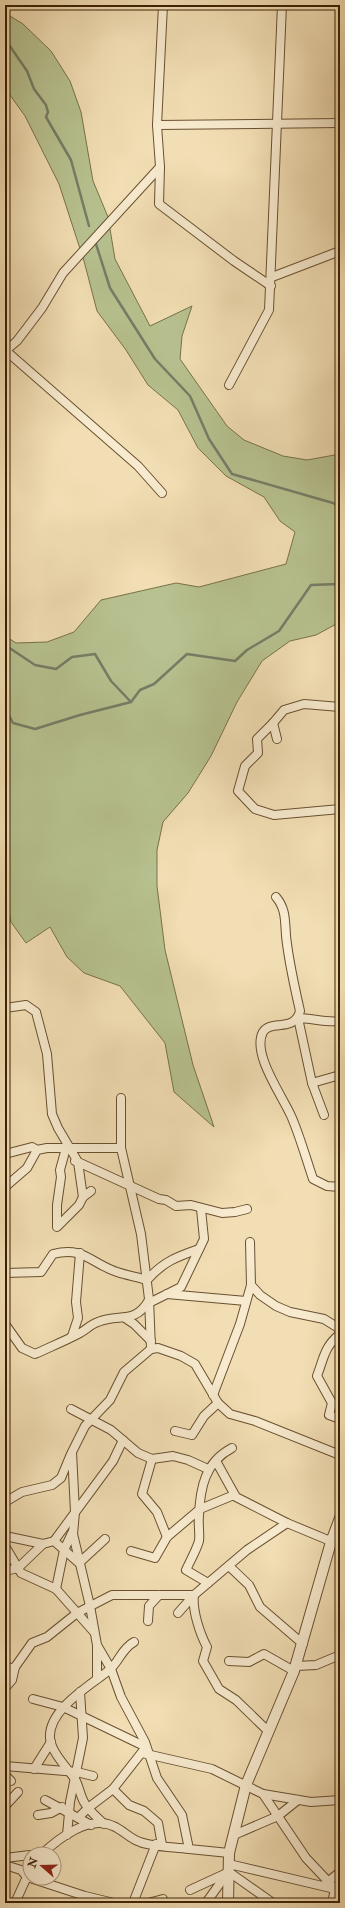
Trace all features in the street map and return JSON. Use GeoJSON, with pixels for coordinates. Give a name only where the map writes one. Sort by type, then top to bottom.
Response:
{"type":"FeatureCollection","features":[{"type":"Feature","properties":{"kind":"street"},"geometry":{"type":"LineString","coordinates":[[163,5],[157,125],[160,168],[160,204],[234,262],[271,286]]}},
{"type":"Feature","properties":{"kind":"street"},"geometry":{"type":"LineString","coordinates":[[229,385],[269,310],[272,277],[282,5]]}},
{"type":"Feature","properties":{"kind":"street"},"geometry":{"type":"LineString","coordinates":[[157,125],[340,123]]}},
{"type":"Feature","properties":{"kind":"street"},"geometry":{"type":"LineString","coordinates":[[160,168],[63,273],[42,308],[17,341],[5,351],[138,466],[162,493]]}},
{"type":"Feature","properties":{"kind":"street"},"geometry":{"type":"LineString","coordinates":[[272,277],[340,251]]}},
{"type":"Feature","properties":{"kind":"street"},"geometry":{"type":"LineString","coordinates":[[340,707],[304,704],[284,710],[257,739],[258,753],[245,766],[238,791],[255,808],[274,815],[340,810]]}},
{"type":"Feature","properties":{"kind":"street"},"geometry":{"type":"LineString","coordinates":[[273,723],[277,739]]}},
{"type":"Feature","properties":{"kind":"street"},"geometry":{"type":"LineString","coordinates":[[276,897],[282,904],[285,914],[286,943],[300,1011],[298,1018],[312,1083],[324,1115]]}},
{"type":"Feature","properties":{"kind":"street"},"geometry":{"type":"LineString","coordinates":[[5,1008],[26,1004],[36,1012],[47,1054],[52,1114],[67,1151],[78,1162],[159,1199],[166,1200],[176,1206],[191,1205],[201,1209],[222,1213],[247,1209]]}},
{"type":"Feature","properties":{"kind":"street"},"geometry":{"type":"LineString","coordinates":[[340,1021],[330,1022],[313,1018],[298,1018],[294,1022],[267,1028],[263,1032],[261,1041],[263,1058],[277,1093],[291,1116],[313,1179],[327,1186],[340,1187]]}},
{"type":"Feature","properties":{"kind":"street"},"geometry":{"type":"LineString","coordinates":[[312,1083],[340,1076]]}},
{"type":"Feature","properties":{"kind":"street"},"geometry":{"type":"LineString","coordinates":[[5,1502],[22,1492],[52,1485],[61,1478],[85,1426],[110,1400],[124,1372],[151,1345],[149,1301],[141,1234],[120,1148],[121,1098]]}},
{"type":"Feature","properties":{"kind":"street"},"geometry":{"type":"LineString","coordinates":[[5,1154],[32,1147],[37,1150],[46,1148],[67,1151],[120,1148]]}},
{"type":"Feature","properties":{"kind":"street"},"geometry":{"type":"LineString","coordinates":[[5,1188],[27,1168],[37,1150]]}},
{"type":"Feature","properties":{"kind":"street"},"geometry":{"type":"LineString","coordinates":[[67,1151],[60,1170],[61,1177],[57,1205],[57,1227],[79,1205],[83,1197],[91,1191]]}},
{"type":"Feature","properties":{"kind":"street"},"geometry":{"type":"LineString","coordinates":[[78,1162],[83,1197]]}},
{"type":"Feature","properties":{"kind":"street"},"geometry":{"type":"LineString","coordinates":[[5,1324],[22,1348],[35,1354],[99,1321],[125,1318],[136,1315],[149,1301],[182,1287],[204,1239],[201,1209]]}},
{"type":"Feature","properties":{"kind":"street"},"geometry":{"type":"LineString","coordinates":[[174,1431],[192,1435],[215,1399],[240,1324],[251,1285],[250,1242]]}},
{"type":"Feature","properties":{"kind":"street"},"geometry":{"type":"LineString","coordinates":[[147,1280],[156,1269],[170,1260],[199,1249]]}},
{"type":"Feature","properties":{"kind":"street"},"geometry":{"type":"LineString","coordinates":[[6,1274],[41,1272],[53,1254],[65,1251],[80,1253],[116,1272],[147,1280]]}},
{"type":"Feature","properties":{"kind":"street"},"geometry":{"type":"LineString","coordinates":[[72,1336],[78,1318],[76,1302],[80,1253]]}},
{"type":"Feature","properties":{"kind":"street"},"geometry":{"type":"LineString","coordinates":[[251,1285],[260,1295],[276,1306],[290,1312],[324,1319],[340,1329]]}},
{"type":"Feature","properties":{"kind":"street"},"geometry":{"type":"LineString","coordinates":[[167,1294],[246,1301]]}},
{"type":"Feature","properties":{"kind":"street"},"geometry":{"type":"LineString","coordinates":[[125,1318],[134,1324],[151,1345],[189,1359],[195,1364],[215,1399],[225,1410],[235,1416],[255,1421],[279,1432],[340,1455]]}},
{"type":"Feature","properties":{"kind":"street"},"geometry":{"type":"LineString","coordinates":[[340,1334],[330,1342],[325,1350],[317,1376],[332,1403],[329,1415],[340,1419]]}},
{"type":"Feature","properties":{"kind":"street"},"geometry":{"type":"LineString","coordinates":[[71,1410],[92,1419],[111,1430],[138,1453],[152,1459],[173,1456],[188,1460],[208,1469]]}},
{"type":"Feature","properties":{"kind":"street"},"geometry":{"type":"LineString","coordinates":[[5,1536],[43,1544],[54,1541],[113,1462],[123,1440]]}},
{"type":"Feature","properties":{"kind":"street"},"geometry":{"type":"LineString","coordinates":[[208,1583],[186,1570],[199,1541],[202,1490],[208,1469],[225,1452],[232,1448]]}},
{"type":"Feature","properties":{"kind":"street"},"geometry":{"type":"LineString","coordinates":[[72,1452],[75,1512],[73,1531],[79,1563],[90,1606],[96,1645],[97,1679]]}},
{"type":"Feature","properties":{"kind":"street"},"geometry":{"type":"LineString","coordinates":[[152,1459],[142,1494],[156,1512],[167,1537]]}},
{"type":"Feature","properties":{"kind":"street"},"geometry":{"type":"LineString","coordinates":[[216,1461],[236,1497],[287,1523],[336,1544]]}},
{"type":"Feature","properties":{"kind":"street"},"geometry":{"type":"LineString","coordinates":[[131,1551],[155,1558],[167,1537],[200,1509],[234,1494]]}},
{"type":"Feature","properties":{"kind":"street"},"geometry":{"type":"LineString","coordinates":[[228,1903],[229,1853],[246,1785],[295,1668],[336,1544],[340,1518]]}},
{"type":"Feature","properties":{"kind":"street"},"geometry":{"type":"LineString","coordinates":[[178,1613],[194,1595],[247,1550],[287,1523]]}},
{"type":"Feature","properties":{"kind":"street"},"geometry":{"type":"LineString","coordinates":[[56,1590],[64,1550],[73,1531]]}},
{"type":"Feature","properties":{"kind":"street"},"geometry":{"type":"LineString","coordinates":[[79,1563],[105,1539]]}},
{"type":"Feature","properties":{"kind":"street"},"geometry":{"type":"LineString","coordinates":[[54,1541],[79,1563]]}},
{"type":"Feature","properties":{"kind":"street"},"geometry":{"type":"LineString","coordinates":[[5,1571],[18,1568],[43,1544]]}},
{"type":"Feature","properties":{"kind":"street"},"geometry":{"type":"LineString","coordinates":[[5,1546],[22,1573],[29,1578],[56,1590],[94,1632]]}},
{"type":"Feature","properties":{"kind":"street"},"geometry":{"type":"LineString","coordinates":[[229,1566],[249,1585],[260,1607],[303,1644]]}},
{"type":"Feature","properties":{"kind":"street"},"geometry":{"type":"LineString","coordinates":[[5,1688],[12,1680],[15,1666],[32,1643],[47,1637],[77,1613],[112,1595],[194,1595]]}},
{"type":"Feature","properties":{"kind":"street"},"geometry":{"type":"LineString","coordinates":[[148,1621],[149,1606],[159,1595]]}},
{"type":"Feature","properties":{"kind":"street"},"geometry":{"type":"LineString","coordinates":[[194,1595],[193,1603],[201,1637],[207,1647],[203,1661],[218,1689],[236,1700],[269,1732]]}},
{"type":"Feature","properties":{"kind":"street"},"geometry":{"type":"LineString","coordinates":[[104,1824],[84,1803],[74,1775],[62,1764],[50,1738],[52,1724],[63,1707],[80,1692],[111,1669],[126,1646],[134,1642]]}},
{"type":"Feature","properties":{"kind":"street"},"geometry":{"type":"LineString","coordinates":[[96,1645],[111,1669],[121,1697],[157,1778],[182,1815],[189,1849]]}},
{"type":"Feature","properties":{"kind":"street"},"geometry":{"type":"LineString","coordinates":[[229,1661],[249,1662],[264,1654],[295,1668],[316,1665],[340,1656]]}},
{"type":"Feature","properties":{"kind":"street"},"geometry":{"type":"LineString","coordinates":[[5,1670],[15,1666]]}},
{"type":"Feature","properties":{"kind":"street"},"geometry":{"type":"LineString","coordinates":[[67,1835],[74,1775],[83,1738],[80,1692]]}},
{"type":"Feature","properties":{"kind":"street"},"geometry":{"type":"LineString","coordinates":[[33,1699],[63,1707],[82,1715],[146,1751],[212,1770],[263,1794],[311,1802],[340,1800]]}},
{"type":"Feature","properties":{"kind":"street"},"geometry":{"type":"LineString","coordinates":[[34,1769],[52,1742]]}},
{"type":"Feature","properties":{"kind":"street"},"geometry":{"type":"LineString","coordinates":[[78,1818],[88,1808],[113,1789],[146,1751]]}},
{"type":"Feature","properties":{"kind":"street"},"geometry":{"type":"LineString","coordinates":[[5,1766],[93,1776]]}},
{"type":"Feature","properties":{"kind":"street"},"geometry":{"type":"LineString","coordinates":[[113,1789],[129,1805],[144,1810],[158,1823],[159,1845],[133,1903]]}},
{"type":"Feature","properties":{"kind":"street"},"geometry":{"type":"LineString","coordinates":[[5,1806],[18,1792]]}},
{"type":"Feature","properties":{"kind":"street"},"geometry":{"type":"LineString","coordinates":[[263,1794],[306,1858],[326,1884],[337,1892],[332,1903]]}},
{"type":"Feature","properties":{"kind":"street"},"geometry":{"type":"LineString","coordinates":[[45,1800],[91,1825]]}},
{"type":"Feature","properties":{"kind":"street"},"geometry":{"type":"LineString","coordinates":[[234,1834],[278,1816],[298,1800]]}},
{"type":"Feature","properties":{"kind":"street"},"geometry":{"type":"LineString","coordinates":[[38,1815],[51,1813],[70,1802]]}},
{"type":"Feature","properties":{"kind":"street"},"geometry":{"type":"LineString","coordinates":[[52,1846],[67,1835],[96,1823],[113,1826],[140,1842],[229,1853]]}},
{"type":"Feature","properties":{"kind":"street"},"geometry":{"type":"LineString","coordinates":[[5,1858],[22,1856]]}},
{"type":"Feature","properties":{"kind":"street"},"geometry":{"type":"LineString","coordinates":[[5,1865],[22,1870]]}},
{"type":"Feature","properties":{"kind":"street"},"geometry":{"type":"LineString","coordinates":[[206,1903],[229,1868]]}},
{"type":"Feature","properties":{"kind":"street"},"geometry":{"type":"LineString","coordinates":[[229,1868],[273,1903]]}},
{"type":"Feature","properties":{"kind":"street"},"geometry":{"type":"LineString","coordinates":[[190,1890],[229,1868],[326,1884],[340,1872]]}},
{"type":"Feature","properties":{"kind":"street"},"geometry":{"type":"LineString","coordinates":[[15,1903],[22,1886]]}},
{"type":"Feature","properties":{"kind":"street"},"geometry":{"type":"LineString","coordinates":[[60,1886],[85,1896],[114,1903]]}},
{"type":"Feature","properties":{"kind":"street"},"geometry":{"type":"LineString","coordinates":[[148,1903],[163,1899]]}},
{"type":"Feature","properties":{"kind":"green space"},"geometry":{"type":"Polygon","coordinates":[[[5,13],[23,24],[51,51],[70,81],[81,112],[93,181],[108,217],[115,259],[150,326],[192,306],[182,336],[180,359],[227,426],[244,440],[283,456],[307,460],[340,454],[340,622],[316,635],[290,641],[262,661],[237,702],[211,756],[188,793],[163,822],[157,850],[157,886],[165,950],[193,1065],[214,1127],[174,1092],[165,1043],[120,986],[84,973],[67,957],[50,927],[26,943],[11,922],[5,893],[5,636],[16,643],[47,642],[74,632],[101,600],[176,583],[199,587],[286,564],[295,532],[280,521],[264,497],[226,476],[198,448],[178,410],[148,385],[126,350],[97,311],[84,261],[59,184],[25,116],[5,88],[5,13]]]}},
{"type":"Feature","properties":{"kind":"waterway"},"geometry":{"type":"LineString","coordinates":[[5,39],[27,71],[34,89],[46,105],[48,112],[46,117],[71,160],[89,226]]}},
{"type":"Feature","properties":{"kind":"waterway"},"geometry":{"type":"LineString","coordinates":[[96,244],[110,288],[155,359],[190,396],[209,439],[232,474],[333,503],[340,507]]}},
{"type":"Feature","properties":{"kind":"waterway"},"geometry":{"type":"LineString","coordinates":[[5,708],[13,723],[35,729],[80,715],[131,702],[140,690],[154,684],[187,654],[235,661],[247,650],[279,631],[311,585],[337,584],[340,586]]}},
{"type":"Feature","properties":{"kind":"waterway"},"geometry":{"type":"LineString","coordinates":[[5,645],[35,665],[56,669],[72,657],[95,654],[111,681],[131,702]]}}]}
